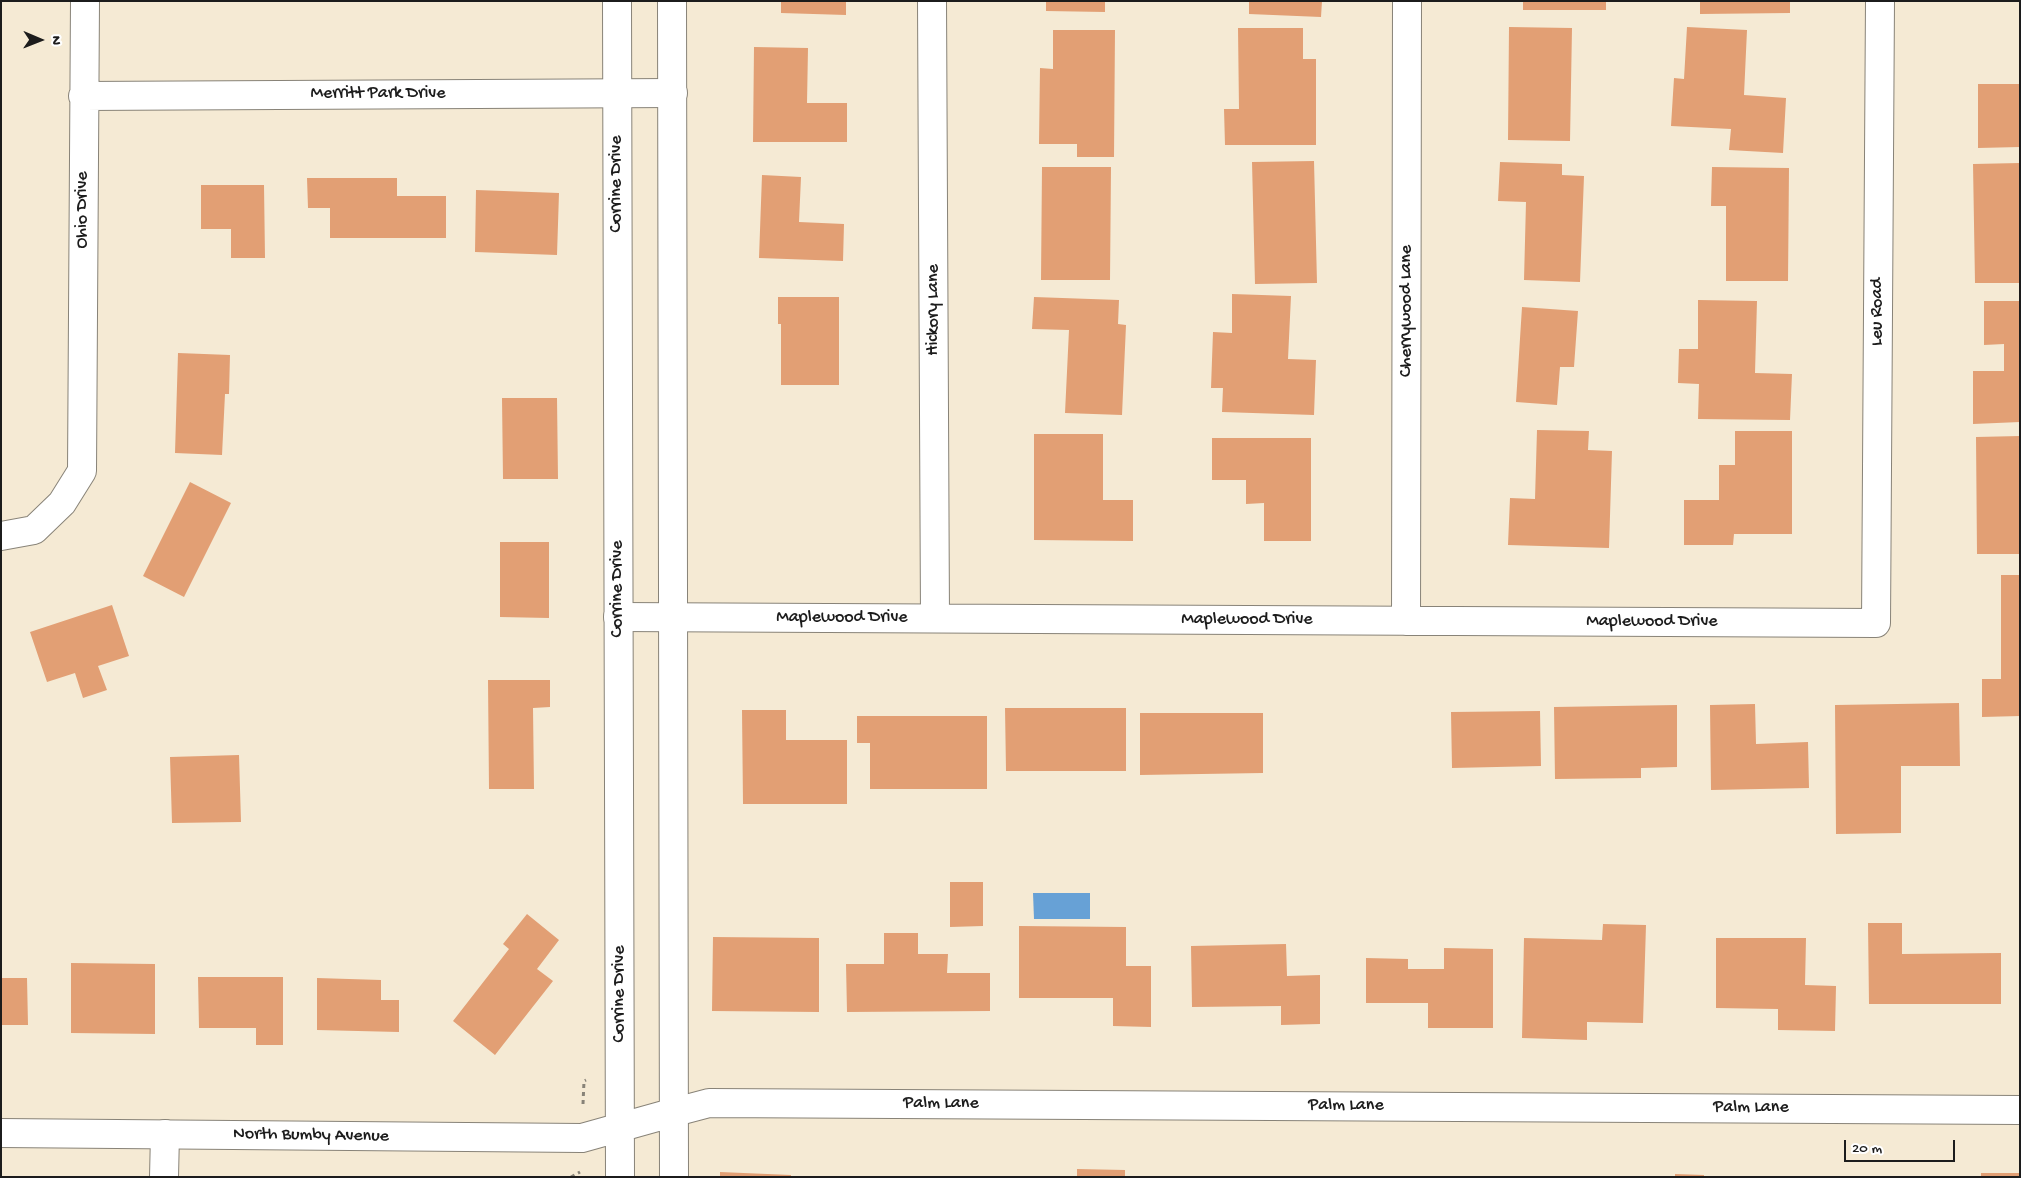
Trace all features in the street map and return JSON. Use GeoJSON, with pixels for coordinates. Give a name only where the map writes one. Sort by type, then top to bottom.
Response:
{"type":"FeatureCollection","features":[{"type":"Feature","properties":{"kind":"street","name":"Ohio Drive"},"geometry":{"type":"LineString","coordinates":[[1,536],[34,530],[62,503],[82,471],[85,1]]}},
{"type":"Feature","properties":{"kind":"street","name":"Corrine Drive"},"geometry":{"type":"LineString","coordinates":[[617,1],[620,1177]]}},
{"type":"Feature","properties":{"kind":"street"},"geometry":{"type":"LineString","coordinates":[[672,1],[674,1177]]}},
{"type":"Feature","properties":{"kind":"street","name":"Hickory Lane"},"geometry":{"type":"LineString","coordinates":[[932,1],[935,618]]}},
{"type":"Feature","properties":{"kind":"street","name":"Cherrywood Lane"},"geometry":{"type":"LineString","coordinates":[[1406,621],[1407,1]]}},
{"type":"Feature","properties":{"kind":"street","name":"Leu Road"},"geometry":{"type":"LineString","coordinates":[[1876,623],[1880,1]]}},
{"type":"Feature","properties":{"kind":"street","name":"Merritt Park Drive"},"geometry":{"type":"LineString","coordinates":[[83,96],[673,93]]}},
{"type":"Feature","properties":{"kind":"street","name":"Maplewood Drive"},"geometry":{"type":"LineString","coordinates":[[618,617],[1876,623]]}},
{"type":"Feature","properties":{"kind":"street","name":"Palm Lane"},"geometry":{"type":"LineString","coordinates":[[620,1128],[709,1103],[2020,1110]]}},
{"type":"Feature","properties":{"kind":"street","name":"North Bumby Avenue"},"geometry":{"type":"LineString","coordinates":[[1,1133],[582,1138],[620,1128]]}},
{"type":"Feature","properties":{"kind":"street"},"geometry":{"type":"LineString","coordinates":[[164,1177],[165,1134]]}},
{"type":"Feature","properties":{"kind":"path"},"geometry":{"type":"LineString","coordinates":[[571,1177],[581,1172]]}},
{"type":"Feature","properties":{"kind":"water"},"geometry":{"type":"Polygon","coordinates":[[[1033,893],[1090,893],[1090,919],[1034,919],[1033,893]]]}},
{"type":"Feature","properties":{"kind":"building"},"geometry":{"type":"Polygon","coordinates":[[[781,1],[846,1],[846,15],[781,13],[781,1]]]}},
{"type":"Feature","properties":{"kind":"building"},"geometry":{"type":"Polygon","coordinates":[[[1046,1],[1105,1],[1105,12],[1046,11],[1046,1]]]}},
{"type":"Feature","properties":{"kind":"building"},"geometry":{"type":"Polygon","coordinates":[[[1249,1],[1322,1],[1321,17],[1249,14],[1249,1]]]}},
{"type":"Feature","properties":{"kind":"building"},"geometry":{"type":"Polygon","coordinates":[[[1523,1],[1606,1],[1606,10],[1523,10],[1523,1]]]}},
{"type":"Feature","properties":{"kind":"building"},"geometry":{"type":"Polygon","coordinates":[[[1700,1],[1790,1],[1790,13],[1700,14],[1700,1]]]}},
{"type":"Feature","properties":{"kind":"building"},"geometry":{"type":"Polygon","coordinates":[[[1509,27],[1572,28],[1570,141],[1508,140],[1509,27]]]}},
{"type":"Feature","properties":{"kind":"building"},"geometry":{"type":"Polygon","coordinates":[[[1687,27],[1747,30],[1744,95],[1786,98],[1783,153],[1729,150],[1731,129],[1671,126],[1674,78],[1684,79],[1687,27]]]}},
{"type":"Feature","properties":{"kind":"building"},"geometry":{"type":"Polygon","coordinates":[[[1238,28],[1303,28],[1303,59],[1316,59],[1316,145],[1225,145],[1224,109],[1239,109],[1238,28]]]}},
{"type":"Feature","properties":{"kind":"building"},"geometry":{"type":"Polygon","coordinates":[[[1053,30],[1115,30],[1114,157],[1077,157],[1077,144],[1039,144],[1040,68],[1053,69],[1053,30]]]}},
{"type":"Feature","properties":{"kind":"building"},"geometry":{"type":"Polygon","coordinates":[[[754,47],[808,48],[807,103],[847,103],[847,142],[753,142],[754,47]]]}},
{"type":"Feature","properties":{"kind":"building"},"geometry":{"type":"Polygon","coordinates":[[[1978,84],[2020,84],[2020,147],[1978,148],[1978,84]]]}},
{"type":"Feature","properties":{"kind":"building"},"geometry":{"type":"Polygon","coordinates":[[[1314,161],[1317,283],[1255,284],[1252,162],[1314,161]]]}},
{"type":"Feature","properties":{"kind":"building"},"geometry":{"type":"Polygon","coordinates":[[[1500,162],[1562,164],[1562,175],[1584,176],[1580,282],[1524,280],[1526,202],[1498,201],[1500,162]]]}},
{"type":"Feature","properties":{"kind":"building"},"geometry":{"type":"Polygon","coordinates":[[[2020,163],[2020,283],[1975,283],[1973,164],[2020,163]]]}},
{"type":"Feature","properties":{"kind":"building"},"geometry":{"type":"Polygon","coordinates":[[[1042,167],[1111,167],[1110,280],[1041,280],[1042,167]]]}},
{"type":"Feature","properties":{"kind":"building"},"geometry":{"type":"Polygon","coordinates":[[[1712,167],[1789,168],[1788,281],[1726,281],[1726,206],[1711,206],[1712,167]]]}},
{"type":"Feature","properties":{"kind":"building"},"geometry":{"type":"Polygon","coordinates":[[[762,175],[801,177],[799,222],[844,224],[843,261],[759,258],[762,175]]]}},
{"type":"Feature","properties":{"kind":"building"},"geometry":{"type":"Polygon","coordinates":[[[307,178],[397,178],[397,196],[446,196],[446,238],[330,238],[330,208],[308,208],[307,178]]]}},
{"type":"Feature","properties":{"kind":"building"},"geometry":{"type":"Polygon","coordinates":[[[201,185],[264,185],[265,258],[231,258],[231,229],[201,229],[201,185]]]}},
{"type":"Feature","properties":{"kind":"building"},"geometry":{"type":"Polygon","coordinates":[[[476,190],[559,193],[557,255],[475,252],[476,190]]]}},
{"type":"Feature","properties":{"kind":"building"},"geometry":{"type":"Polygon","coordinates":[[[1232,294],[1291,296],[1288,359],[1316,360],[1314,415],[1222,412],[1223,388],[1211,388],[1213,332],[1232,333],[1232,294]]]}},
{"type":"Feature","properties":{"kind":"building"},"geometry":{"type":"Polygon","coordinates":[[[778,297],[839,297],[839,385],[781,385],[781,324],[778,324],[778,297]]]}},
{"type":"Feature","properties":{"kind":"building"},"geometry":{"type":"Polygon","coordinates":[[[1034,297],[1119,300],[1118,324],[1126,325],[1122,415],[1065,413],[1069,330],[1032,329],[1034,297]]]}},
{"type":"Feature","properties":{"kind":"building"},"geometry":{"type":"Polygon","coordinates":[[[1698,300],[1757,301],[1755,373],[1792,374],[1790,420],[1698,419],[1699,384],[1678,383],[1679,349],[1698,349],[1698,300]]]}},
{"type":"Feature","properties":{"kind":"building"},"geometry":{"type":"Polygon","coordinates":[[[1984,301],[2020,301],[2020,422],[1973,424],[1973,371],[2004,371],[2004,344],[1984,345],[1984,301]]]}},
{"type":"Feature","properties":{"kind":"building"},"geometry":{"type":"Polygon","coordinates":[[[1522,307],[1578,311],[1574,367],[1560,367],[1557,405],[1516,402],[1522,307]]]}},
{"type":"Feature","properties":{"kind":"building"},"geometry":{"type":"Polygon","coordinates":[[[178,353],[230,355],[229,394],[225,394],[222,455],[175,453],[178,353]]]}},
{"type":"Feature","properties":{"kind":"building"},"geometry":{"type":"Polygon","coordinates":[[[502,398],[557,398],[558,479],[503,479],[502,398]]]}},
{"type":"Feature","properties":{"kind":"building"},"geometry":{"type":"Polygon","coordinates":[[[1537,430],[1589,431],[1588,450],[1612,451],[1609,548],[1508,545],[1510,498],[1535,499],[1537,430]]]}},
{"type":"Feature","properties":{"kind":"building"},"geometry":{"type":"Polygon","coordinates":[[[1735,431],[1792,431],[1792,534],[1734,534],[1733,545],[1684,545],[1684,500],[1719,500],[1719,465],[1735,465],[1735,431]]]}},
{"type":"Feature","properties":{"kind":"building"},"geometry":{"type":"Polygon","coordinates":[[[1034,434],[1103,434],[1103,500],[1133,500],[1133,541],[1034,540],[1034,434]]]}},
{"type":"Feature","properties":{"kind":"building"},"geometry":{"type":"Polygon","coordinates":[[[2020,436],[2020,554],[1977,554],[1976,437],[2020,436]]]}},
{"type":"Feature","properties":{"kind":"building"},"geometry":{"type":"Polygon","coordinates":[[[1212,438],[1311,438],[1311,541],[1264,541],[1264,503],[1246,504],[1246,480],[1212,480],[1212,438]]]}},
{"type":"Feature","properties":{"kind":"building"},"geometry":{"type":"Polygon","coordinates":[[[190,482],[231,503],[184,597],[143,576],[190,482]]]}},
{"type":"Feature","properties":{"kind":"building"},"geometry":{"type":"Polygon","coordinates":[[[500,542],[549,542],[549,618],[500,617],[500,542]]]}},
{"type":"Feature","properties":{"kind":"building"},"geometry":{"type":"Polygon","coordinates":[[[2001,575],[2020,575],[2020,716],[1982,717],[1982,679],[2001,679],[2001,575]]]}},
{"type":"Feature","properties":{"kind":"building"},"geometry":{"type":"Polygon","coordinates":[[[112,605],[129,656],[98,666],[107,690],[83,698],[75,673],[47,682],[30,632],[112,605]]]}},
{"type":"Feature","properties":{"kind":"building"},"geometry":{"type":"Polygon","coordinates":[[[488,680],[550,680],[550,707],[533,708],[534,789],[489,789],[488,680]]]}},
{"type":"Feature","properties":{"kind":"building"},"geometry":{"type":"Polygon","coordinates":[[[1959,703],[1960,766],[1901,766],[1901,833],[1836,834],[1835,705],[1959,703]]]}},
{"type":"Feature","properties":{"kind":"building"},"geometry":{"type":"Polygon","coordinates":[[[1755,704],[1756,744],[1808,742],[1809,788],[1711,790],[1710,705],[1755,704]]]}},
{"type":"Feature","properties":{"kind":"building"},"geometry":{"type":"Polygon","coordinates":[[[1677,705],[1677,767],[1641,768],[1641,778],[1555,779],[1554,707],[1677,705]]]}},
{"type":"Feature","properties":{"kind":"building"},"geometry":{"type":"Polygon","coordinates":[[[1005,708],[1126,708],[1126,771],[1006,771],[1005,708]]]}},
{"type":"Feature","properties":{"kind":"building"},"geometry":{"type":"Polygon","coordinates":[[[742,710],[786,710],[786,740],[847,740],[847,804],[743,804],[742,710]]]}},
{"type":"Feature","properties":{"kind":"building"},"geometry":{"type":"Polygon","coordinates":[[[1540,711],[1541,766],[1452,768],[1451,712],[1540,711]]]}},
{"type":"Feature","properties":{"kind":"building"},"geometry":{"type":"Polygon","coordinates":[[[1140,713],[1263,713],[1263,773],[1140,775],[1140,713]]]}},
{"type":"Feature","properties":{"kind":"building"},"geometry":{"type":"Polygon","coordinates":[[[857,716],[987,716],[987,789],[870,789],[870,743],[857,743],[857,716]]]}},
{"type":"Feature","properties":{"kind":"building"},"geometry":{"type":"Polygon","coordinates":[[[239,755],[241,822],[172,823],[170,757],[239,755]]]}},
{"type":"Feature","properties":{"kind":"building"},"geometry":{"type":"Polygon","coordinates":[[[950,882],[983,882],[983,926],[950,927],[950,882]]]}},
{"type":"Feature","properties":{"kind":"building"},"geometry":{"type":"Polygon","coordinates":[[[527,914],[559,940],[537,969],[553,981],[495,1055],[453,1021],[509,949],[503,944],[527,914]]]}},
{"type":"Feature","properties":{"kind":"building"},"geometry":{"type":"Polygon","coordinates":[[[1868,923],[1902,923],[1902,954],[2001,953],[2001,1004],[1869,1004],[1868,923]]]}},
{"type":"Feature","properties":{"kind":"building"},"geometry":{"type":"Polygon","coordinates":[[[1603,924],[1646,925],[1643,1023],[1587,1022],[1587,1040],[1522,1038],[1524,938],[1602,940],[1603,924]]]}},
{"type":"Feature","properties":{"kind":"building"},"geometry":{"type":"Polygon","coordinates":[[[1019,926],[1126,927],[1126,966],[1151,966],[1151,1027],[1113,1026],[1113,998],[1019,998],[1019,926]]]}},
{"type":"Feature","properties":{"kind":"building"},"geometry":{"type":"Polygon","coordinates":[[[884,933],[918,933],[918,954],[948,954],[947,973],[990,973],[990,1011],[847,1012],[846,964],[884,964],[884,933]]]}},
{"type":"Feature","properties":{"kind":"building"},"geometry":{"type":"Polygon","coordinates":[[[713,937],[819,938],[819,1012],[712,1011],[713,937]]]}},
{"type":"Feature","properties":{"kind":"building"},"geometry":{"type":"Polygon","coordinates":[[[1716,938],[1806,938],[1805,985],[1836,986],[1835,1031],[1778,1030],[1778,1009],[1716,1008],[1716,938]]]}},
{"type":"Feature","properties":{"kind":"building"},"geometry":{"type":"Polygon","coordinates":[[[1286,944],[1287,976],[1320,975],[1320,1024],[1281,1025],[1281,1006],[1192,1007],[1191,946],[1286,944]]]}},
{"type":"Feature","properties":{"kind":"building"},"geometry":{"type":"Polygon","coordinates":[[[1444,948],[1493,949],[1493,1028],[1428,1028],[1428,1003],[1366,1003],[1366,958],[1408,959],[1408,969],[1444,969],[1444,948]]]}},
{"type":"Feature","properties":{"kind":"building"},"geometry":{"type":"Polygon","coordinates":[[[71,963],[155,964],[155,1034],[71,1033],[71,963]]]}},
{"type":"Feature","properties":{"kind":"building"},"geometry":{"type":"Polygon","coordinates":[[[198,977],[283,977],[283,1045],[256,1045],[256,1028],[199,1028],[198,977]]]}},
{"type":"Feature","properties":{"kind":"building"},"geometry":{"type":"Polygon","coordinates":[[[1,978],[27,978],[28,1025],[1,1025],[1,978]]]}},
{"type":"Feature","properties":{"kind":"building"},"geometry":{"type":"Polygon","coordinates":[[[317,978],[381,980],[381,1000],[399,1000],[399,1032],[317,1030],[317,978]]]}},
{"type":"Feature","properties":{"kind":"building"},"geometry":{"type":"Polygon","coordinates":[[[1077,1169],[1125,1170],[1125,1177],[1077,1177],[1077,1169]]]}},
{"type":"Feature","properties":{"kind":"building"},"geometry":{"type":"Polygon","coordinates":[[[720,1172],[791,1175],[791,1177],[720,1177],[720,1172]]]}},
{"type":"Feature","properties":{"kind":"building"},"geometry":{"type":"Polygon","coordinates":[[[1981,1173],[2020,1173],[2020,1177],[1981,1177],[1981,1173]]]}},
{"type":"Feature","properties":{"kind":"building"},"geometry":{"type":"Polygon","coordinates":[[[1675,1174],[1704,1175],[1704,1177],[1675,1177],[1675,1174]]]}}]}
